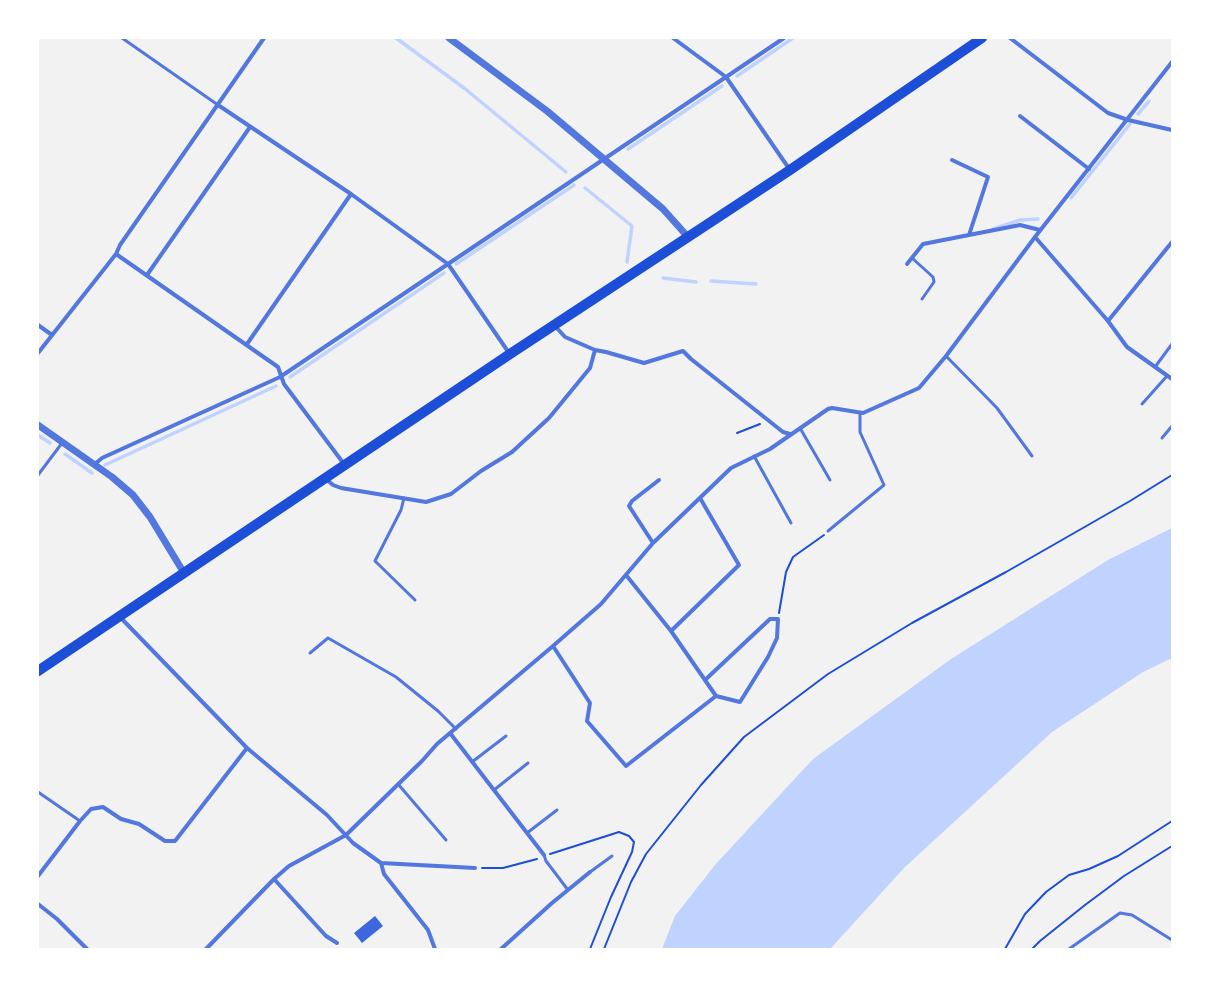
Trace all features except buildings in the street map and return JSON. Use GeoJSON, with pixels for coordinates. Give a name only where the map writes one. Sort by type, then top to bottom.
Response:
{"type":"FeatureCollection","features":[{"type":"Feature","properties":{"kind":"main road"},"geometry":{"type":"LineString","coordinates":[[38,671],[510,354],[555,326],[790,170],[982,38]]}},
{"type":"Feature","properties":{"kind":"street"},"geometry":{"type":"LineString","coordinates":[[38,353],[116,254],[120,245],[264,38]]}},
{"type":"Feature","properties":{"kind":"street"},"geometry":{"type":"LineString","coordinates":[[449,38],[536,102],[662,209],[688,237]]}},
{"type":"Feature","properties":{"kind":"street"},"geometry":{"type":"LineString","coordinates":[[673,38],[726,77],[790,170]]}},
{"type":"Feature","properties":{"kind":"street"},"geometry":{"type":"LineString","coordinates":[[94,464],[102,458],[280,377],[784,38]]}},
{"type":"Feature","properties":{"kind":"street"},"geometry":{"type":"LineString","coordinates":[[1010,38],[1108,113],[1128,120],[1172,130]]}},
{"type":"Feature","properties":{"kind":"street"},"geometry":{"type":"LineString","coordinates":[[206,949],[274,879],[289,866],[346,836],[437,744],[553,646],[600,604],[653,543],[731,468],[770,449],[790,434],[832,408],[860,414],[919,388],[946,356],[1040,230],[1128,120],[1172,62]]}},
{"type":"Feature","properties":{"kind":"street"},"geometry":{"type":"LineString","coordinates":[[218,105],[351,194],[448,264],[510,354]]}},
{"type":"Feature","properties":{"kind":"street"},"geometry":{"type":"LineString","coordinates":[[1020,116],[1089,169]]}},
{"type":"Feature","properties":{"kind":"street"},"geometry":{"type":"LineString","coordinates":[[147,275],[250,127]]}},
{"type":"Feature","properties":{"kind":"street"},"geometry":{"type":"LineString","coordinates":[[952,160],[988,177],[969,235]]}},
{"type":"Feature","properties":{"kind":"street"},"geometry":{"type":"LineString","coordinates":[[247,344],[351,194]]}},
{"type":"Feature","properties":{"kind":"street"},"geometry":{"type":"LineString","coordinates":[[908,264],[923,244],[1020,225],[1040,230]]}},
{"type":"Feature","properties":{"kind":"street"},"geometry":{"type":"LineString","coordinates":[[1035,237],[1108,321],[1127,347],[1172,379]]}},
{"type":"Feature","properties":{"kind":"street"},"geometry":{"type":"LineString","coordinates":[[1108,321],[1172,242]]}},
{"type":"Feature","properties":{"kind":"street"},"geometry":{"type":"LineString","coordinates":[[116,254],[278,367],[280,377],[345,466]]}},
{"type":"Feature","properties":{"kind":"street"},"geometry":{"type":"LineString","coordinates":[[38,325],[52,335]]}},
{"type":"Feature","properties":{"kind":"street"},"geometry":{"type":"LineString","coordinates":[[555,326],[565,337],[595,350],[644,364],[684,351],[691,359],[770,420],[783,432],[790,434]]}},
{"type":"Feature","properties":{"kind":"street"},"geometry":{"type":"LineString","coordinates":[[326,478],[333,485],[341,488],[426,502],[451,494],[481,471],[512,452],[549,418],[590,368],[595,350]]}},
{"type":"Feature","properties":{"kind":"street"},"geometry":{"type":"LineString","coordinates":[[38,425],[63,441],[112,477],[133,495],[150,517],[184,573]]}},
{"type":"Feature","properties":{"kind":"street"},"geometry":{"type":"LineString","coordinates":[[653,543],[629,506],[632,501],[659,480]]}},
{"type":"Feature","properties":{"kind":"street"},"geometry":{"type":"LineString","coordinates":[[670,631],[739,565],[700,498]]}},
{"type":"Feature","properties":{"kind":"street"},"geometry":{"type":"LineString","coordinates":[[626,575],[633,581],[716,696],[740,702],[768,657],[777,638],[778,619],[770,619],[705,680]]}},
{"type":"Feature","properties":{"kind":"street"},"geometry":{"type":"LineString","coordinates":[[119,616],[247,748],[327,815],[353,843],[381,863],[475,868]]}},
{"type":"Feature","properties":{"kind":"street"},"geometry":{"type":"LineString","coordinates":[[553,646],[590,703],[587,721],[626,766],[716,696]]}},
{"type":"Feature","properties":{"kind":"street"},"geometry":{"type":"LineString","coordinates":[[450,733],[544,855]]}},
{"type":"Feature","properties":{"kind":"street"},"geometry":{"type":"LineString","coordinates":[[38,876],[91,809],[103,807],[121,819],[138,824],[165,842],[175,841],[247,748]]}},
{"type":"Feature","properties":{"kind":"street"},"geometry":{"type":"LineString","coordinates":[[381,863],[384,874],[428,930],[435,949]]}},
{"type":"Feature","properties":{"kind":"street"},"geometry":{"type":"LineString","coordinates":[[501,949],[590,872]]}},
{"type":"Feature","properties":{"kind":"street"},"geometry":{"type":"LineString","coordinates":[[274,879],[326,936],[337,942]]}},
{"type":"Feature","properties":{"kind":"street"},"geometry":{"type":"LineString","coordinates":[[38,904],[57,919],[87,949]]}},
{"type":"Feature","properties":{"kind":"lane"},"geometry":{"type":"LineString","coordinates":[[122,38],[218,105]]}},
{"type":"Feature","properties":{"kind":"lane"},"geometry":{"type":"LineString","coordinates":[[912,258],[933,277],[934,282],[922,299]]}},
{"type":"Feature","properties":{"kind":"lane"},"geometry":{"type":"LineString","coordinates":[[1155,367],[1172,344]]}},
{"type":"Feature","properties":{"kind":"lane"},"geometry":{"type":"LineString","coordinates":[[946,356],[997,408],[1032,456]]}},
{"type":"Feature","properties":{"kind":"lane"},"geometry":{"type":"LineString","coordinates":[[1142,404],[1167,376]]}},
{"type":"Feature","properties":{"kind":"lane"},"geometry":{"type":"LineString","coordinates":[[828,532],[884,485],[860,432],[860,414]]}},
{"type":"Feature","properties":{"kind":"lane"},"geometry":{"type":"LineString","coordinates":[[1162,438],[1172,426]]}},
{"type":"Feature","properties":{"kind":"lane"},"geometry":{"type":"LineString","coordinates":[[800,428],[830,480]]}},
{"type":"Feature","properties":{"kind":"lane"},"geometry":{"type":"LineString","coordinates":[[38,475],[63,441]]}},
{"type":"Feature","properties":{"kind":"lane"},"geometry":{"type":"LineString","coordinates":[[754,456],[791,523]]}},
{"type":"Feature","properties":{"kind":"lane"},"geometry":{"type":"LineString","coordinates":[[404,498],[401,510],[375,561],[415,600]]}},
{"type":"Feature","properties":{"kind":"lane"},"geometry":{"type":"LineString","coordinates":[[310,653],[328,638],[396,677],[438,711],[456,729]]}},
{"type":"Feature","properties":{"kind":"lane"},"geometry":{"type":"LineString","coordinates":[[472,762],[506,736]]}},
{"type":"Feature","properties":{"kind":"lane"},"geometry":{"type":"LineString","coordinates":[[494,790],[528,763]]}},
{"type":"Feature","properties":{"kind":"lane"},"geometry":{"type":"LineString","coordinates":[[398,784],[446,840]]}},
{"type":"Feature","properties":{"kind":"lane"},"geometry":{"type":"LineString","coordinates":[[38,792],[80,821]]}},
{"type":"Feature","properties":{"kind":"lane"},"geometry":{"type":"LineString","coordinates":[[527,833],[557,810]]}},
{"type":"Feature","properties":{"kind":"lane"},"geometry":{"type":"LineString","coordinates":[[544,855],[546,861],[568,890]]}},
{"type":"Feature","properties":{"kind":"lane"},"geometry":{"type":"LineString","coordinates":[[590,872],[612,856]]}},
{"type":"Feature","properties":{"kind":"lane"},"geometry":{"type":"LineString","coordinates":[[1069,949],[1120,913],[1132,915],[1172,940]]}},
{"type":"Feature","properties":{"kind":"path"},"geometry":{"type":"LineString","coordinates":[[737,433],[770,420]]}},
{"type":"Feature","properties":{"kind":"path"},"geometry":{"type":"LineString","coordinates":[[604,949],[632,882],[646,854],[701,785],[744,737],[828,674],[912,623],[1006,572],[1130,501],[1172,475]]}},
{"type":"Feature","properties":{"kind":"path"},"geometry":{"type":"LineString","coordinates":[[778,619],[786,572],[793,557],[828,532]]}},
{"type":"Feature","properties":{"kind":"path"},"geometry":{"type":"LineString","coordinates":[[1005,949],[1025,914],[1046,892],[1069,875],[1089,869],[1118,856],[1172,821]]}},
{"type":"Feature","properties":{"kind":"path"},"geometry":{"type":"LineString","coordinates":[[1032,949],[1057,926],[1090,901],[1124,876],[1172,846]]}},
{"type":"Feature","properties":{"kind":"path"},"geometry":{"type":"LineString","coordinates":[[475,868],[503,868],[539,859],[544,855]]}},
{"type":"Feature","properties":{"kind":"water"},"geometry":{"type":"Polygon","coordinates":[[[1172,528],[1172,658],[1143,672],[1052,732],[905,867],[830,949],[662,949],[675,916],[715,865],[813,759],[951,659],[1108,560],[1172,528]]]}},
{"type":"Feature","properties":{"kind":"waterway"},"geometry":{"type":"LineString","coordinates":[[396,38],[464,88],[566,172]]}},
{"type":"Feature","properties":{"kind":"waterway"},"geometry":{"type":"LineString","coordinates":[[737,76],[793,38]]}},
{"type":"Feature","properties":{"kind":"waterway"},"geometry":{"type":"LineString","coordinates":[[628,149],[722,86]]}},
{"type":"Feature","properties":{"kind":"waterway"},"geometry":{"type":"LineString","coordinates":[[1138,114],[1149,101]]}},
{"type":"Feature","properties":{"kind":"waterway"},"geometry":{"type":"LineString","coordinates":[[1071,198],[1130,124]]}},
{"type":"Feature","properties":{"kind":"waterway"},"geometry":{"type":"LineString","coordinates":[[456,264],[574,185]]}},
{"type":"Feature","properties":{"kind":"waterway"},"geometry":{"type":"LineString","coordinates":[[585,188],[632,226],[627,262]]}},
{"type":"Feature","properties":{"kind":"waterway"},"geometry":{"type":"LineString","coordinates":[[993,229],[1020,220],[1038,219]]}},
{"type":"Feature","properties":{"kind":"waterway"},"geometry":{"type":"LineString","coordinates":[[290,377],[444,273]]}},
{"type":"Feature","properties":{"kind":"waterway"},"geometry":{"type":"LineString","coordinates":[[663,278],[696,282]]}},
{"type":"Feature","properties":{"kind":"waterway"},"geometry":{"type":"LineString","coordinates":[[711,281],[756,284]]}},
{"type":"Feature","properties":{"kind":"waterway"},"geometry":{"type":"LineString","coordinates":[[105,465],[276,386]]}},
{"type":"Feature","properties":{"kind":"waterway"},"geometry":{"type":"LineString","coordinates":[[38,435],[50,443]]}},
{"type":"Feature","properties":{"kind":"waterway"},"geometry":{"type":"LineString","coordinates":[[65,454],[92,473]]}}]}
